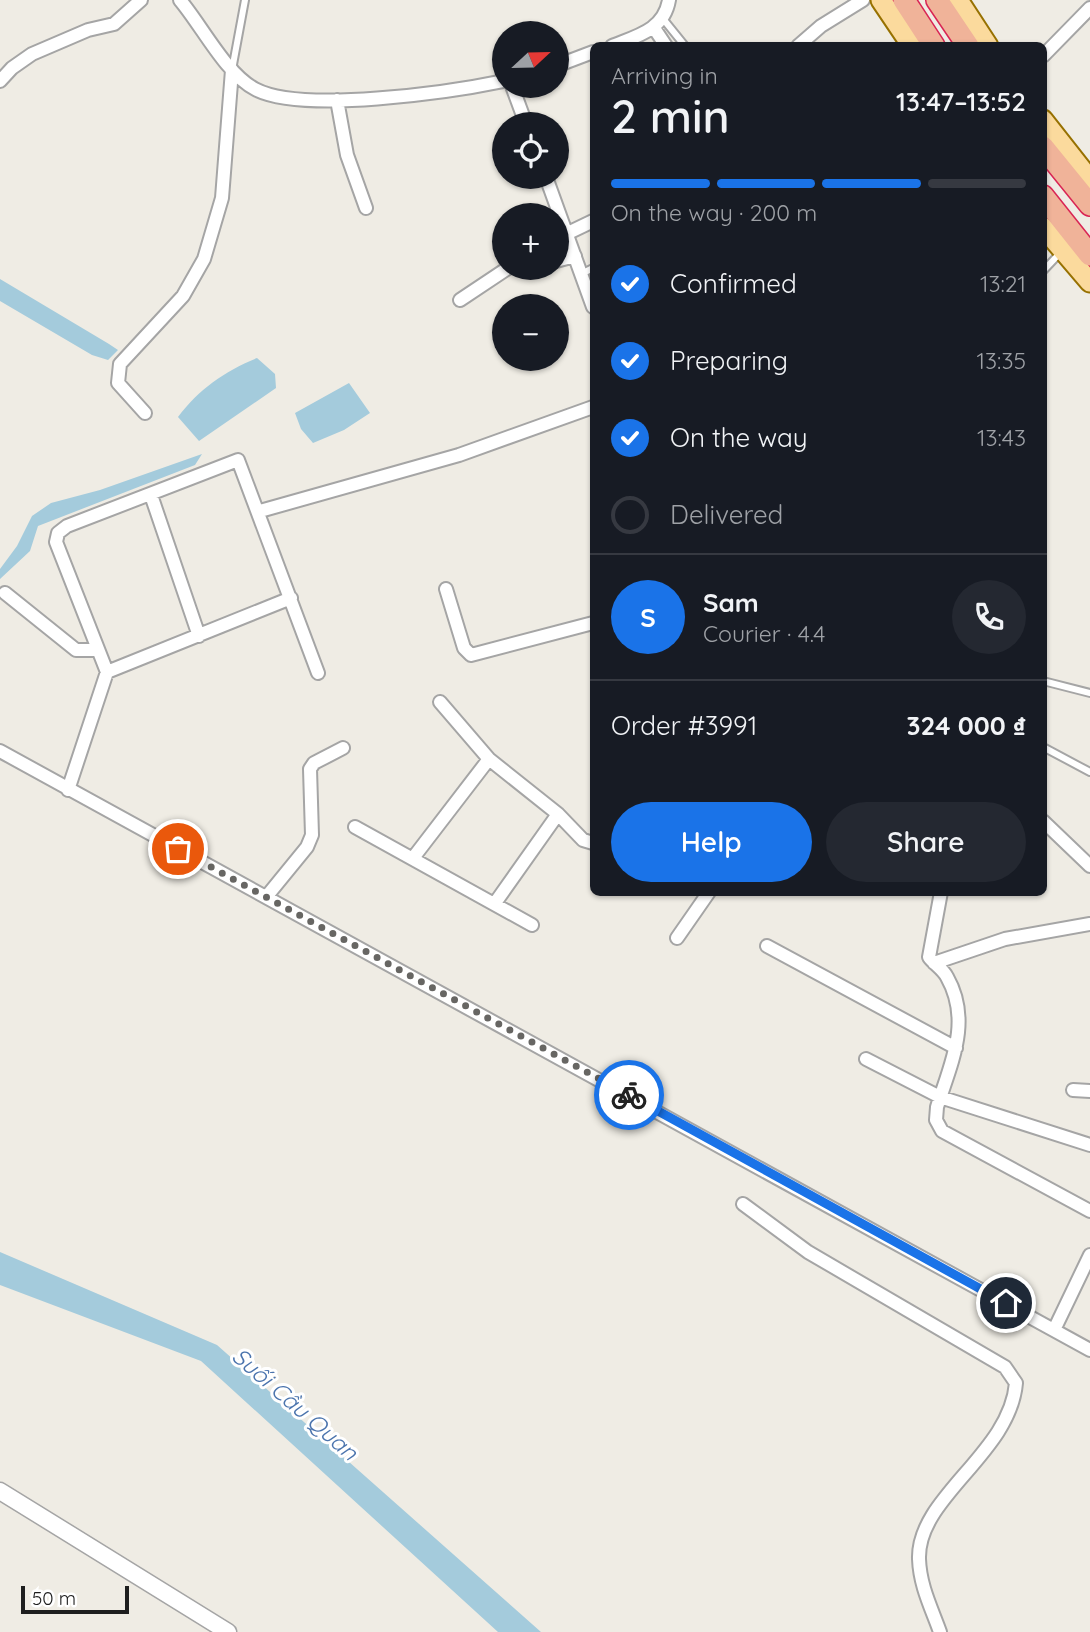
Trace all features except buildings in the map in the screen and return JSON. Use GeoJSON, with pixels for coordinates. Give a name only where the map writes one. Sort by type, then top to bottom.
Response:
{"type":"FeatureCollection","features":[{"type":"Feature","properties":{"kind":"highway"},"geometry":{"type":"LineString","coordinates":[[904,0],[919,40]]}},
{"type":"Feature","properties":{"kind":"highway"},"geometry":{"type":"LineString","coordinates":[[937,0],[965,42]]}},
{"type":"Feature","properties":{"kind":"highway"},"geometry":{"type":"LineString","coordinates":[[1047,151],[1090,205]]}},
{"type":"Feature","properties":{"kind":"highway"},"geometry":{"type":"LineString","coordinates":[[1047,204],[1068,244],[1090,255]]}},
{"type":"Feature","properties":{"kind":"main road"},"geometry":{"type":"LineString","coordinates":[[881,0],[919,40]]}},
{"type":"Feature","properties":{"kind":"main road"},"geometry":{"type":"LineString","coordinates":[[958,0],[985,42]]}},
{"type":"Feature","properties":{"kind":"main road"},"geometry":{"type":"LineString","coordinates":[[1047,125],[1090,180]]}},
{"type":"Feature","properties":{"kind":"main road"},"geometry":{"type":"LineString","coordinates":[[1047,230],[1068,244],[1090,282]]}},
{"type":"Feature","properties":{"kind":"street"},"geometry":{"type":"LineString","coordinates":[[0,81],[12,68],[32,54],[88,30],[114,24],[141,0]]}},
{"type":"Feature","properties":{"kind":"street"},"geometry":{"type":"LineString","coordinates":[[180,0],[232,70],[255,89],[272,95],[337,100],[453,91],[492,84]]}},
{"type":"Feature","properties":{"kind":"street"},"geometry":{"type":"LineString","coordinates":[[665,42],[659,24],[669,0]]}},
{"type":"Feature","properties":{"kind":"street"},"geometry":{"type":"LineString","coordinates":[[803,42],[821,26],[863,0]]}},
{"type":"Feature","properties":{"kind":"street"},"geometry":{"type":"LineString","coordinates":[[1047,52],[1090,8]]}},
{"type":"Feature","properties":{"kind":"street"},"geometry":{"type":"LineString","coordinates":[[621,42],[659,24]]}},
{"type":"Feature","properties":{"kind":"street"},"geometry":{"type":"LineString","coordinates":[[569,61],[590,53]]}},
{"type":"Feature","properties":{"kind":"street"},"geometry":{"type":"LineString","coordinates":[[145,413],[118,383],[120,364],[183,296],[204,259],[222,198],[232,70]]}},
{"type":"Feature","properties":{"kind":"street"},"geometry":{"type":"LineString","coordinates":[[337,100],[347,155],[366,208]]}},
{"type":"Feature","properties":{"kind":"street"},"geometry":{"type":"LineString","coordinates":[[569,233],[590,222]]}},
{"type":"Feature","properties":{"kind":"street"},"geometry":{"type":"LineString","coordinates":[[569,241],[590,299]]}},
{"type":"Feature","properties":{"kind":"street"},"geometry":{"type":"LineString","coordinates":[[569,258],[575,256]]}},
{"type":"Feature","properties":{"kind":"street"},"geometry":{"type":"LineString","coordinates":[[460,300],[492,279]]}},
{"type":"Feature","properties":{"kind":"street"},"geometry":{"type":"LineString","coordinates":[[260,511],[459,455],[590,408]]}},
{"type":"Feature","properties":{"kind":"street"},"geometry":{"type":"LineString","coordinates":[[68,790],[107,672],[57,542],[58,533],[67,526],[238,460],[260,511],[318,673]]}},
{"type":"Feature","properties":{"kind":"street"},"geometry":{"type":"LineString","coordinates":[[150,495],[199,636]]}},
{"type":"Feature","properties":{"kind":"street"},"geometry":{"type":"LineString","coordinates":[[446,589],[464,648],[471,654],[590,624]]}},
{"type":"Feature","properties":{"kind":"street"},"geometry":{"type":"LineString","coordinates":[[5,593],[76,650],[98,650]]}},
{"type":"Feature","properties":{"kind":"street"},"geometry":{"type":"LineString","coordinates":[[107,672],[291,598]]}},
{"type":"Feature","properties":{"kind":"street"},"geometry":{"type":"LineString","coordinates":[[440,702],[489,759],[558,814],[583,839],[590,842]]}},
{"type":"Feature","properties":{"kind":"street"},"geometry":{"type":"LineString","coordinates":[[267,896],[307,847],[312,835],[310,769],[314,763],[343,748]]}},
{"type":"Feature","properties":{"kind":"street"},"geometry":{"type":"LineString","coordinates":[[0,751],[1090,1350]]}},
{"type":"Feature","properties":{"kind":"street"},"geometry":{"type":"LineString","coordinates":[[413,858],[489,759]]}},
{"type":"Feature","properties":{"kind":"street"},"geometry":{"type":"LineString","coordinates":[[495,902],[558,814]]}},
{"type":"Feature","properties":{"kind":"street"},"geometry":{"type":"LineString","coordinates":[[1047,825],[1090,866]]}},
{"type":"Feature","properties":{"kind":"street"},"geometry":{"type":"LineString","coordinates":[[355,827],[495,902],[532,925]]}},
{"type":"Feature","properties":{"kind":"street"},"geometry":{"type":"LineString","coordinates":[[677,938],[706,896]]}},
{"type":"Feature","properties":{"kind":"street"},"geometry":{"type":"LineString","coordinates":[[940,896],[928,950],[934,963],[946,975],[957,1002],[961,1033],[940,1097],[936,1120],[942,1131],[1090,1211]]}},
{"type":"Feature","properties":{"kind":"street"},"geometry":{"type":"LineString","coordinates":[[934,963],[1005,939],[1090,924]]}},
{"type":"Feature","properties":{"kind":"street"},"geometry":{"type":"LineString","coordinates":[[767,946],[956,1048]]}},
{"type":"Feature","properties":{"kind":"street"},"geometry":{"type":"LineString","coordinates":[[866,1059],[940,1097],[1090,1145]]}},
{"type":"Feature","properties":{"kind":"street"},"geometry":{"type":"LineString","coordinates":[[1073,1090],[1090,1091]]}},
{"type":"Feature","properties":{"kind":"street"},"geometry":{"type":"LineString","coordinates":[[743,1204],[807,1252],[1005,1367],[1016,1383],[1014,1403],[1001,1430],[925,1526],[918,1557],[923,1592],[940,1632]]}},
{"type":"Feature","properties":{"kind":"street"},"geometry":{"type":"LineString","coordinates":[[1054,1330],[1090,1255]]}},
{"type":"Feature","properties":{"kind":"street"},"geometry":{"type":"LineString","coordinates":[[0,1491],[228,1632]]}},
{"type":"Feature","properties":{"kind":"lane"},"geometry":{"type":"LineString","coordinates":[[232,70],[245,0]]}},
{"type":"Feature","properties":{"kind":"lane"},"geometry":{"type":"LineString","coordinates":[[659,24],[680,42]]}},
{"type":"Feature","properties":{"kind":"lane"},"geometry":{"type":"LineString","coordinates":[[1047,267],[1068,244]]}},
{"type":"Feature","properties":{"kind":"lane"},"geometry":{"type":"LineString","coordinates":[[581,274],[590,270]]}},
{"type":"Feature","properties":{"kind":"lane"},"geometry":{"type":"LineString","coordinates":[[1047,682],[1090,693]]}},
{"type":"Feature","properties":{"kind":"lane"},"geometry":{"type":"LineString","coordinates":[[1047,749],[1090,772]]}},
{"type":"Feature","properties":{"kind":"water"},"geometry":{"type":"Polygon","coordinates":[[[0,279],[118,350],[108,360],[92,355],[0,301],[0,279]]]}},
{"type":"Feature","properties":{"kind":"water"},"geometry":{"type":"Polygon","coordinates":[[[257,358],[275,374],[276,388],[199,441],[178,417],[213,382],[257,358]]]}},
{"type":"Feature","properties":{"kind":"water"},"geometry":{"type":"Polygon","coordinates":[[[349,383],[370,413],[344,430],[313,443],[301,429],[295,413],[349,383]]]}},
{"type":"Feature","properties":{"kind":"water"},"geometry":{"type":"Polygon","coordinates":[[[202,454],[195,465],[38,526],[30,551],[0,579],[0,569],[17,546],[32,516],[51,503],[100,490],[202,454]]]}},
{"type":"Feature","properties":{"kind":"water","name":"Suối Cầu Quan"},"geometry":{"type":"Polygon","coordinates":[[[0,1252],[217,1345],[541,1632],[498,1632],[201,1361],[0,1285],[0,1252]]]}},
{"type":"Feature","properties":{"kind":"way so far"},"geometry":{"type":"LineString","coordinates":[[178,849],[629,1095]]}},
{"type":"Feature","properties":{"kind":"route"},"geometry":{"type":"LineString","coordinates":[[629,1095],[1006,1303]]}}]}
